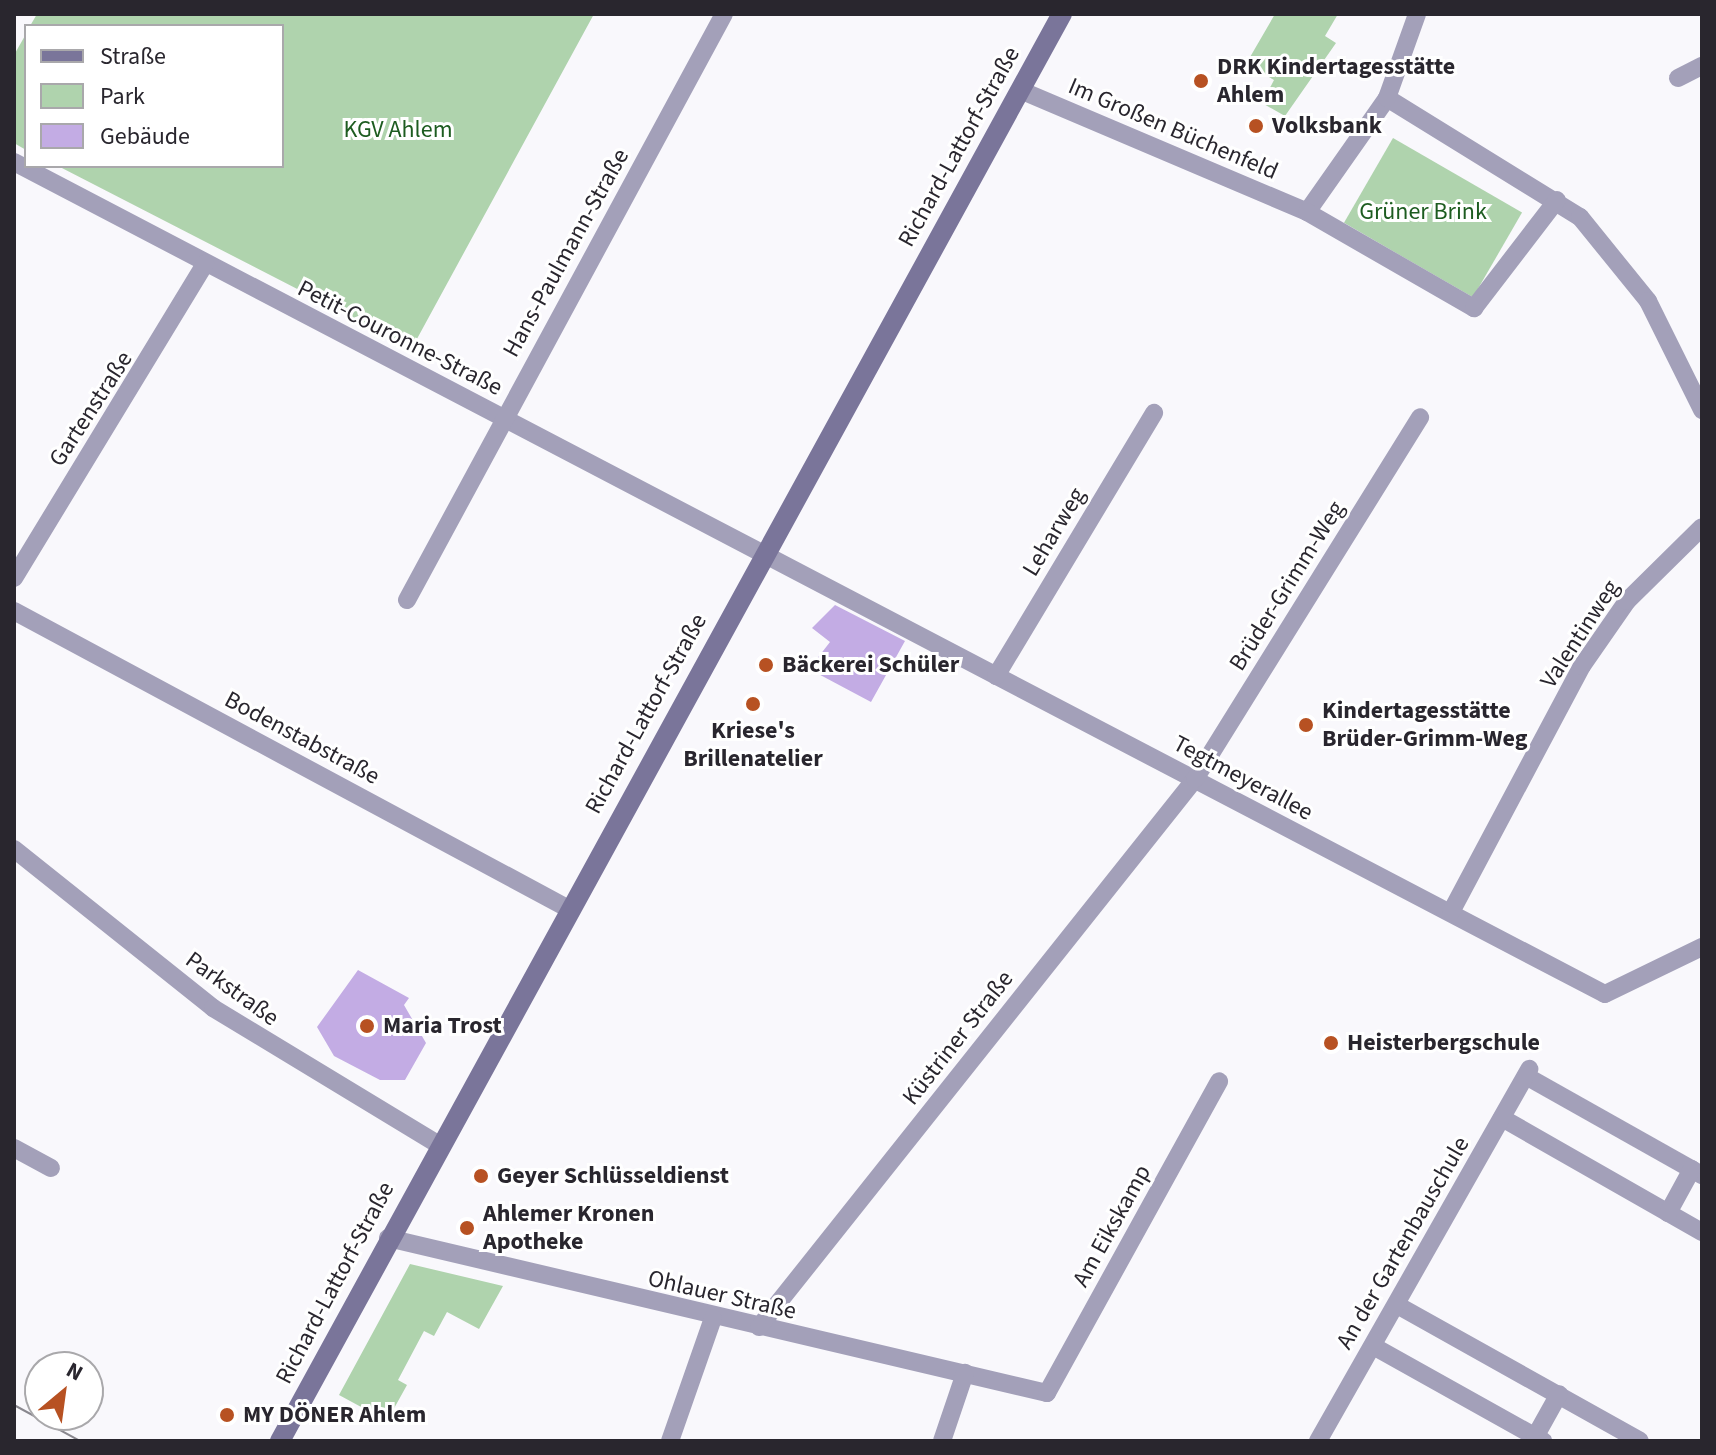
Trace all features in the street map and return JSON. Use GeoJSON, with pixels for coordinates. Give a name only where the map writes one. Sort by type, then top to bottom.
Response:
{"type":"FeatureCollection","features":[{"type":"Feature","properties":{"kind":"street","name":"Hans-Paulmann-Straße"},"geometry":{"type":"LineString","coordinates":[[407,600],[724,14]]}},
{"type":"Feature","properties":{"kind":"street","name":"Richard-Lattorf-Straße"},"geometry":{"type":"LineString","coordinates":[[280,1441],[567,908],[1062,14]]}},
{"type":"Feature","properties":{"kind":"street"},"geometry":{"type":"LineString","coordinates":[[1307,212],[1387,98],[1417,14]]}},
{"type":"Feature","properties":{"kind":"street"},"geometry":{"type":"LineString","coordinates":[[1678,78],[1702,66]]}},
{"type":"Feature","properties":{"kind":"street","name":"Im Großen Büchenfeld"},"geometry":{"type":"LineString","coordinates":[[1020,90],[1307,212],[1474,308],[1557,200]]}},
{"type":"Feature","properties":{"kind":"street"},"geometry":{"type":"LineString","coordinates":[[1387,98],[1557,200],[1615,254],[1640,289],[1700,400]]}},
{"type":"Feature","properties":{"kind":"street","name":"Petit-Couronne-Straße"},"geometry":{"type":"LineString","coordinates":[[25,168],[764,553]]}},
{"type":"Feature","properties":{"kind":"street","name":"Gartenstraße"},"geometry":{"type":"LineString","coordinates":[[14,578],[205,264]]}},
{"type":"Feature","properties":{"kind":"street","name":"Leharweg"},"geometry":{"type":"LineString","coordinates":[[996,676],[1154,413]]}},
{"type":"Feature","properties":{"kind":"street","name":"Brüder-Grimm-Weg"},"geometry":{"type":"LineString","coordinates":[[1195,779],[1420,417]]}},
{"type":"Feature","properties":{"kind":"street","name":"Valentinweg"},"geometry":{"type":"LineString","coordinates":[[1451,912],[1582,666],[1627,601],[1702,527]]}},
{"type":"Feature","properties":{"kind":"street","name":"Tegtmeyerallee"},"geometry":{"type":"LineString","coordinates":[[764,553],[1605,994],[1702,947]]}},
{"type":"Feature","properties":{"kind":"street","name":"Bodenstabstraße"},"geometry":{"type":"LineString","coordinates":[[14,611],[567,908]]}},
{"type":"Feature","properties":{"kind":"street","name":"Küstriner Straße"},"geometry":{"type":"LineString","coordinates":[[759,1327],[1195,779]]}},
{"type":"Feature","properties":{"kind":"street","name":"Parkstraße"},"geometry":{"type":"LineString","coordinates":[[14,849],[213,1008],[438,1144]]}},
{"type":"Feature","properties":{"kind":"street","name":"An der Gartenbauschule"},"geometry":{"type":"LineString","coordinates":[[1318,1441],[1527,1073],[1697,1172]]}},
{"type":"Feature","properties":{"kind":"street","name":"Am Eikskamp"},"geometry":{"type":"LineString","coordinates":[[1047,1393],[1219,1081]]}},
{"type":"Feature","properties":{"kind":"street"},"geometry":{"type":"LineString","coordinates":[[1502,1118],[1702,1232]]}},
{"type":"Feature","properties":{"kind":"street"},"geometry":{"type":"LineString","coordinates":[[14,1148],[51,1168]]}},
{"type":"Feature","properties":{"kind":"street"},"geometry":{"type":"LineString","coordinates":[[1668,1213],[1697,1172]]}},
{"type":"Feature","properties":{"kind":"street","name":"Ohlauer Straße"},"geometry":{"type":"LineString","coordinates":[[388,1238],[713,1318],[1047,1393]]}},
{"type":"Feature","properties":{"kind":"street"},"geometry":{"type":"LineString","coordinates":[[1397,1305],[1640,1441]]}},
{"type":"Feature","properties":{"kind":"street"},"geometry":{"type":"LineString","coordinates":[[670,1441],[713,1318]]}},
{"type":"Feature","properties":{"kind":"street"},"geometry":{"type":"LineString","coordinates":[[1373,1346],[1539,1439],[1559,1394]]}},
{"type":"Feature","properties":{"kind":"street"},"geometry":{"type":"LineString","coordinates":[[942,1441],[965,1373]]}},
{"type":"Feature","properties":{"kind":"green space","name":"KGV Ahlem"},"geometry":{"type":"Polygon","coordinates":[[[37,14],[594,14],[412,348],[62,168],[284,168],[284,24],[31,24],[37,14]]]}},
{"type":"Feature","properties":{"kind":"green space"},"geometry":{"type":"Polygon","coordinates":[[[1275,14],[1338,14],[1325,36],[1336,43],[1285,116],[1262,103],[1274,80],[1246,64],[1275,14]]]}},
{"type":"Feature","properties":{"kind":"green space"},"geometry":{"type":"Polygon","coordinates":[[[24,38],[24,149],[14,143],[14,55],[24,38]]]}},
{"type":"Feature","properties":{"kind":"green space","name":"Grüner Brink"},"geometry":{"type":"Polygon","coordinates":[[[1393,138],[1522,212],[1473,297],[1344,223],[1393,138]]]}},
{"type":"Feature","properties":{"kind":"green space"},"geometry":{"type":"Polygon","coordinates":[[[410,1264],[503,1286],[479,1329],[447,1312],[434,1336],[424,1331],[398,1380],[407,1385],[387,1421],[339,1395],[410,1264]]]}},
{"type":"Feature","properties":{"kind":"building"},"geometry":{"type":"Polygon","coordinates":[[[835,605],[905,641],[871,702],[809,669],[830,642],[812,628],[835,605]]]}},
{"type":"Feature","properties":{"kind":"building","name":"Maria Trost"},"geometry":{"type":"Polygon","coordinates":[[[358,970],[409,998],[404,1005],[426,1043],[405,1080],[380,1080],[334,1056],[317,1027],[358,970]]]}},
{"type":"Feature","properties":{"kind":"tram line"},"geometry":{"type":"LineString","coordinates":[[14,1405],[80,1441]]}},
{"type":"Feature","properties":{"kind":"place","name":"DRK Kindertagesstätte Ahlem"},"geometry":{"type":"Point","coordinates":[1201,81]}},
{"type":"Feature","properties":{"kind":"place","name":"Volksbank"},"geometry":{"type":"Point","coordinates":[1256,126]}},
{"type":"Feature","properties":{"kind":"place","name":"Bäckerei Schüler"},"geometry":{"type":"Point","coordinates":[766,665]}},
{"type":"Feature","properties":{"kind":"place","name":"Kriese's Brillenatelier"},"geometry":{"type":"Point","coordinates":[753,704]}},
{"type":"Feature","properties":{"kind":"place","name":"Kindertagesstätte Brüder-Grimm-Weg"},"geometry":{"type":"Point","coordinates":[1306,725]}},
{"type":"Feature","properties":{"kind":"place","name":"Maria Trost"},"geometry":{"type":"Point","coordinates":[367,1026]}},
{"type":"Feature","properties":{"kind":"place","name":"Heisterbergschule"},"geometry":{"type":"Point","coordinates":[1331,1043]}},
{"type":"Feature","properties":{"kind":"place","name":"Geyer Schlüsseldienst"},"geometry":{"type":"Point","coordinates":[481,1176]}},
{"type":"Feature","properties":{"kind":"place","name":"Ahlemer Kronen Apotheke"},"geometry":{"type":"Point","coordinates":[467,1228]}},
{"type":"Feature","properties":{"kind":"place","name":"MY DÖNER Ahlem"},"geometry":{"type":"Point","coordinates":[227,1415]}}]}
